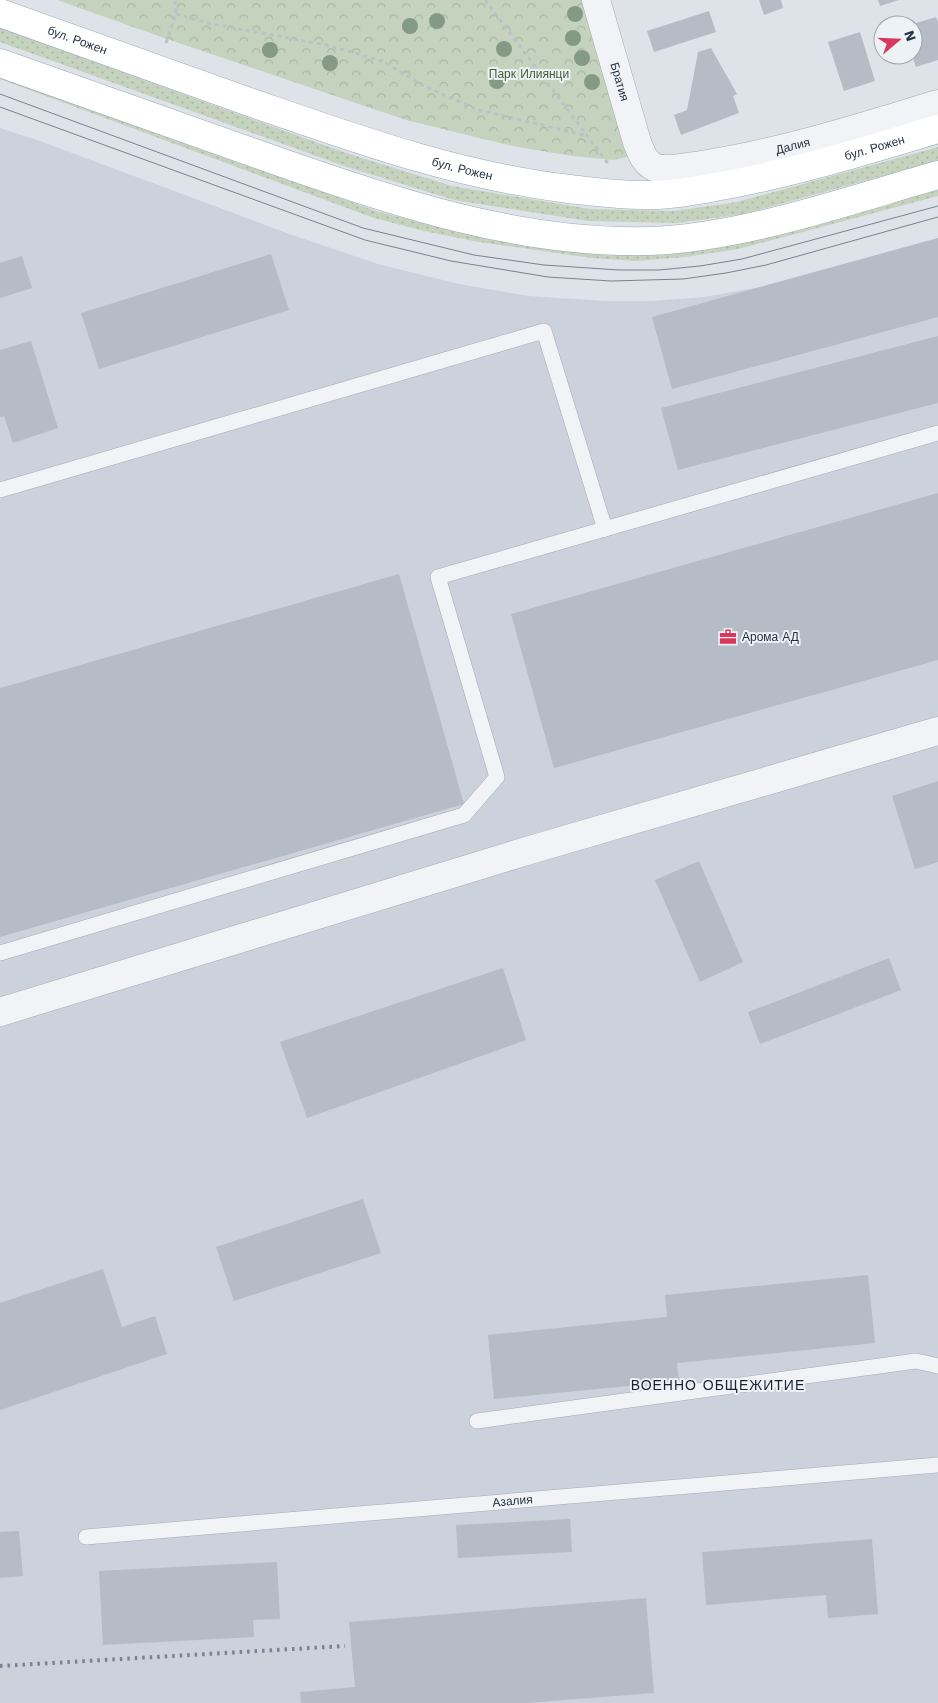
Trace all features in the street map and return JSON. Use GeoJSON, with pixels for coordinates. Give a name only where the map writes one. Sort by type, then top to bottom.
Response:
{"type":"FeatureCollection","features":[{"type":"Feature","properties":{"kind":"main road","name":"бул. Рожен"},"geometry":{"type":"LineString","coordinates":[[0,13],[356,140],[432,163],[532,185],[653,196],[683,192],[759,179],[938,129]]}},
{"type":"Feature","properties":{"kind":"main road"},"geometry":{"type":"LineString","coordinates":[[0,63],[347,186],[425,209],[550,236],[649,241],[697,236],[774,220],[938,175]]}},
{"type":"Feature","properties":{"kind":"street","name":"Братия"},"geometry":{"type":"LineString","coordinates":[[596,0],[637,142],[646,162]]}},
{"type":"Feature","properties":{"kind":"street","name":"Далия"},"geometry":{"type":"LineString","coordinates":[[646,162],[655,168],[717,163],[787,148],[938,104]]}},
{"type":"Feature","properties":{"kind":"street"},"geometry":{"type":"LineString","coordinates":[[0,1012],[530,850],[938,731]]}},
{"type":"Feature","properties":{"kind":"lane"},"geometry":{"type":"LineString","coordinates":[[0,490],[544,331],[605,529]]}},
{"type":"Feature","properties":{"kind":"lane"},"geometry":{"type":"LineString","coordinates":[[0,953],[464,815],[497,776],[438,577],[938,433]]}},
{"type":"Feature","properties":{"kind":"lane"},"geometry":{"type":"LineString","coordinates":[[477,1421],[916,1361],[938,1366]]}},
{"type":"Feature","properties":{"kind":"lane","name":"Азалия"},"geometry":{"type":"LineString","coordinates":[[86,1537],[938,1465]]}},
{"type":"Feature","properties":{"kind":"path"},"geometry":{"type":"LineString","coordinates":[[164,46],[176,14],[175,0]]}},
{"type":"Feature","properties":{"kind":"path"},"geometry":{"type":"LineString","coordinates":[[485,0],[615,173]]}},
{"type":"Feature","properties":{"kind":"path"},"geometry":{"type":"LineString","coordinates":[[176,14],[207,23],[327,45],[373,58],[382,61],[426,87],[476,109],[587,136]]}},
{"type":"Feature","properties":{"kind":"shaded area"},"geometry":{"type":"Polygon","coordinates":[[[0,128],[40,141],[292,235],[378,264],[459,284],[529,296],[606,301],[652,301],[704,297],[760,287],[938,238],[938,1703],[0,1703],[0,128]]]}},
{"type":"Feature","properties":{"kind":"green space","name":"Парк Илиянци"},"geometry":{"type":"Polygon","coordinates":[[[57,0],[584,0],[629,153],[627,157],[614,160],[572,156],[512,146],[406,120],[57,0]]]}},
{"type":"Feature","properties":{"kind":"green space"},"geometry":{"type":"Polygon","coordinates":[[[0,28],[346,153],[452,186],[590,209],[674,211],[737,202],[938,147],[938,161],[744,214],[678,223],[588,221],[454,200],[344,166],[0,42],[0,28]]]}},
{"type":"Feature","properties":{"kind":"green space"},"geometry":{"type":"Polygon","coordinates":[[[0,73],[376,211],[496,239],[599,253],[637,255],[683,252],[733,245],[938,189],[938,196],[738,249],[685,257],[636,261],[592,258],[479,242],[424,231],[374,218],[0,79],[0,73]]]}},
{"type":"Feature","properties":{"kind":"building"},"geometry":{"type":"Polygon","coordinates":[[[759,0],[781,0],[783,8],[764,15],[759,0]]]}},
{"type":"Feature","properties":{"kind":"building"},"geometry":{"type":"Polygon","coordinates":[[[878,0],[899,0],[880,6],[878,0]]]}},
{"type":"Feature","properties":{"kind":"building"},"geometry":{"type":"Polygon","coordinates":[[[709,11],[716,32],[654,52],[647,31],[709,11]]]}},
{"type":"Feature","properties":{"kind":"building"},"geometry":{"type":"Polygon","coordinates":[[[936,17],[938,22],[938,60],[923,65],[923,21],[936,17]]]}},
{"type":"Feature","properties":{"kind":"building"},"geometry":{"type":"Polygon","coordinates":[[[860,32],[875,81],[844,91],[828,42],[860,32]]]}},
{"type":"Feature","properties":{"kind":"building"},"geometry":{"type":"Polygon","coordinates":[[[711,48],[737,94],[733,96],[739,113],[681,135],[674,115],[687,110],[698,52],[711,48]]]}},
{"type":"Feature","properties":{"kind":"building"},"geometry":{"type":"Polygon","coordinates":[[[938,238],[938,317],[672,389],[652,317],[938,238]]]}},
{"type":"Feature","properties":{"kind":"building"},"geometry":{"type":"Polygon","coordinates":[[[271,254],[289,310],[99,369],[81,313],[271,254]]]}},
{"type":"Feature","properties":{"kind":"building"},"geometry":{"type":"Polygon","coordinates":[[[22,256],[32,288],[0,298],[0,263],[22,256]]]}},
{"type":"Feature","properties":{"kind":"building"},"geometry":{"type":"Polygon","coordinates":[[[938,336],[938,403],[678,470],[661,408],[938,336]]]}},
{"type":"Feature","properties":{"kind":"building"},"geometry":{"type":"Polygon","coordinates":[[[31,341],[58,428],[13,443],[4,416],[0,417],[0,350],[31,341]]]}},
{"type":"Feature","properties":{"kind":"building","name":"Арома АД"},"geometry":{"type":"Polygon","coordinates":[[[938,493],[938,660],[554,768],[511,614],[938,493]]]}},
{"type":"Feature","properties":{"kind":"building"},"geometry":{"type":"Polygon","coordinates":[[[399,574],[464,804],[0,937],[0,688],[399,574]]]}},
{"type":"Feature","properties":{"kind":"building"},"geometry":{"type":"Polygon","coordinates":[[[938,781],[938,862],[915,869],[892,796],[938,781]]]}},
{"type":"Feature","properties":{"kind":"building"},"geometry":{"type":"Polygon","coordinates":[[[699,861],[743,962],[700,982],[655,880],[699,861]]]}},
{"type":"Feature","properties":{"kind":"building"},"geometry":{"type":"Polygon","coordinates":[[[889,958],[901,990],[760,1044],[748,1012],[889,958]]]}},
{"type":"Feature","properties":{"kind":"building"},"geometry":{"type":"Polygon","coordinates":[[[503,968],[526,1040],[307,1118],[280,1042],[503,968]]]}},
{"type":"Feature","properties":{"kind":"building"},"geometry":{"type":"Polygon","coordinates":[[[363,1199],[381,1253],[234,1301],[216,1247],[363,1199]]]}},
{"type":"Feature","properties":{"kind":"building"},"geometry":{"type":"Polygon","coordinates":[[[103,1269],[122,1327],[155,1316],[167,1354],[0,1410],[0,1303],[103,1269]]]}},
{"type":"Feature","properties":{"kind":"building"},"geometry":{"type":"Polygon","coordinates":[[[868,1275],[875,1343],[677,1363],[679,1381],[494,1399],[488,1335],[667,1317],[665,1295],[868,1275]]]}},
{"type":"Feature","properties":{"kind":"building"},"geometry":{"type":"Polygon","coordinates":[[[570,1519],[572,1552],[458,1558],[456,1525],[570,1519]]]}},
{"type":"Feature","properties":{"kind":"building"},"geometry":{"type":"Polygon","coordinates":[[[19,1531],[23,1576],[0,1578],[0,1532],[19,1531]]]}},
{"type":"Feature","properties":{"kind":"building"},"geometry":{"type":"Polygon","coordinates":[[[872,1539],[878,1614],[828,1618],[826,1595],[706,1605],[702,1552],[872,1539]]]}},
{"type":"Feature","properties":{"kind":"building"},"geometry":{"type":"Polygon","coordinates":[[[277,1562],[280,1619],[253,1620],[254,1637],[103,1645],[99,1571],[277,1562]]]}},
{"type":"Feature","properties":{"kind":"building"},"geometry":{"type":"Polygon","coordinates":[[[646,1598],[654,1693],[527,1703],[301,1703],[300,1692],[355,1687],[349,1622],[646,1598]]]}},
{"type":"Feature","properties":{"kind":"tram line"},"geometry":{"type":"LineString","coordinates":[[0,94],[363,228],[474,255],[544,265],[619,270],[659,270],[700,266],[742,259],[938,206]]}},
{"type":"Feature","properties":{"kind":"tram line"},"geometry":{"type":"LineString","coordinates":[[0,107],[365,240],[451,261],[548,277],[611,281],[683,279],[726,273],[766,265],[938,217]]}},
{"type":"Feature","properties":{"kind":"railway"},"geometry":{"type":"LineString","coordinates":[[0,1666],[345,1646]]}},
{"type":"Feature","properties":{"kind":"place","name":"Арома АД"},"geometry":{"type":"Point","coordinates":[728,637]}},
{"type":"Feature","properties":{"kind":"district","name":"ВОЕННО ОБЩЕЖИТИЕ"},"geometry":{"type":"Point","coordinates":[718,1385]}}]}
